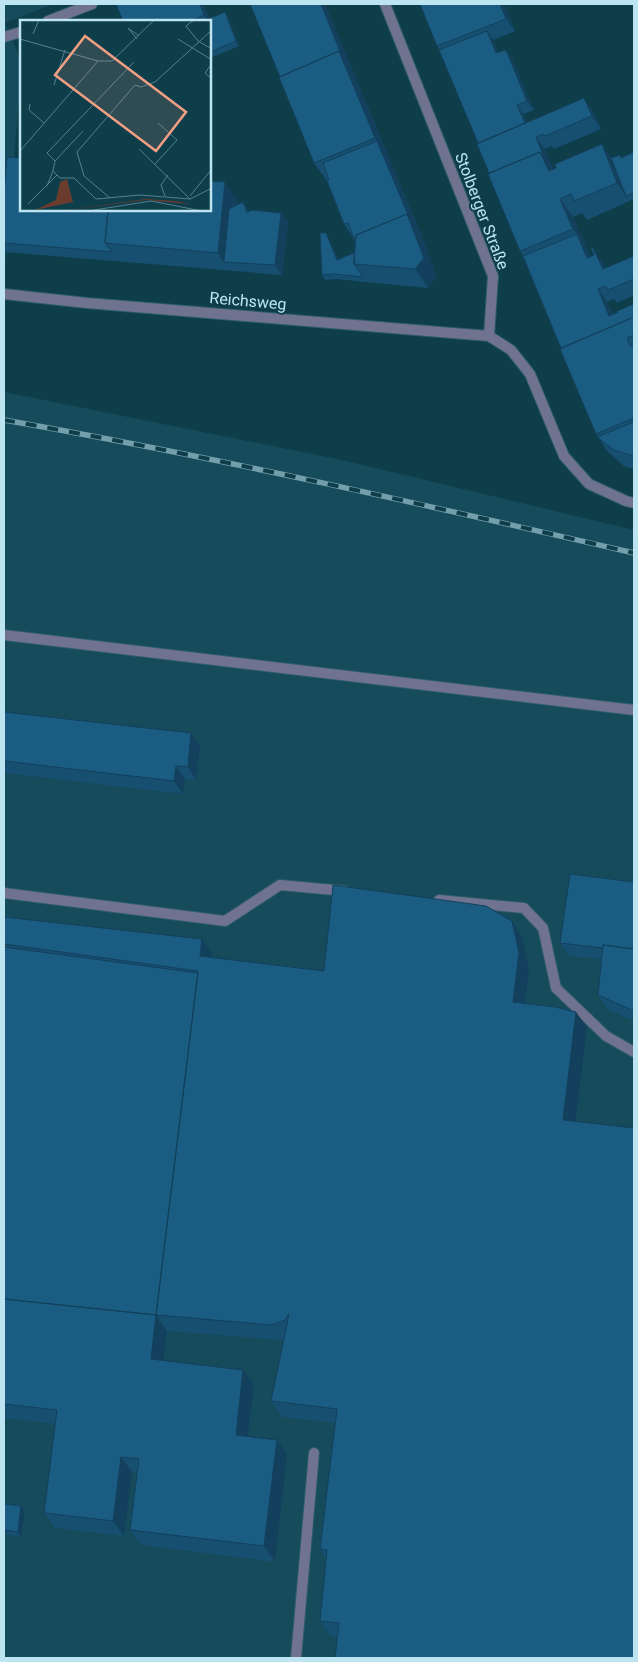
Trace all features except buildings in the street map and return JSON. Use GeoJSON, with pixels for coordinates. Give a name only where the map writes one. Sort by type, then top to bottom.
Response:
{"type":"FeatureCollection","features":[{"type":"Feature","properties":{"kind":"street"},"geometry":{"type":"LineString","coordinates":[[51,20],[92,4]]}},
{"type":"Feature","properties":{"kind":"street","name":"Stolberger Straße"},"geometry":{"type":"LineString","coordinates":[[385,4],[493,276],[489,336]]}},
{"type":"Feature","properties":{"kind":"street"},"geometry":{"type":"LineString","coordinates":[[4,38],[20,32]]}},
{"type":"Feature","properties":{"kind":"street","name":"Reichsweg"},"geometry":{"type":"LineString","coordinates":[[4,294],[97,304],[489,336]]}},
{"type":"Feature","properties":{"kind":"street"},"geometry":{"type":"LineString","coordinates":[[489,336],[511,350],[530,374],[564,456],[589,484],[630,502]]}},
{"type":"Feature","properties":{"kind":"street"},"geometry":{"type":"LineString","coordinates":[[4,635],[634,710]]}},
{"type":"Feature","properties":{"kind":"street"},"geometry":{"type":"LineString","coordinates":[[4,893],[226,921],[280,885],[358,892]]}},
{"type":"Feature","properties":{"kind":"street"},"geometry":{"type":"LineString","coordinates":[[426,899],[524,908],[543,928],[556,988],[606,1036],[634,1052]]}},
{"type":"Feature","properties":{"kind":"street"},"geometry":{"type":"LineString","coordinates":[[296,1658],[314,1453]]}},
{"type":"Feature","properties":{"kind":"shaded area"},"geometry":{"type":"Polygon","coordinates":[[[4,4],[53,4],[5,23],[20,59],[20,88],[5,265],[4,4]]]}},
{"type":"Feature","properties":{"kind":"shaded area"},"geometry":{"type":"Polygon","coordinates":[[[4,392],[342,460],[634,530],[634,1658],[4,1658],[4,392]]]}},
{"type":"Feature","properties":{"kind":"railway"},"geometry":{"type":"LineString","coordinates":[[4,420],[241,466],[634,553]]}}]}
